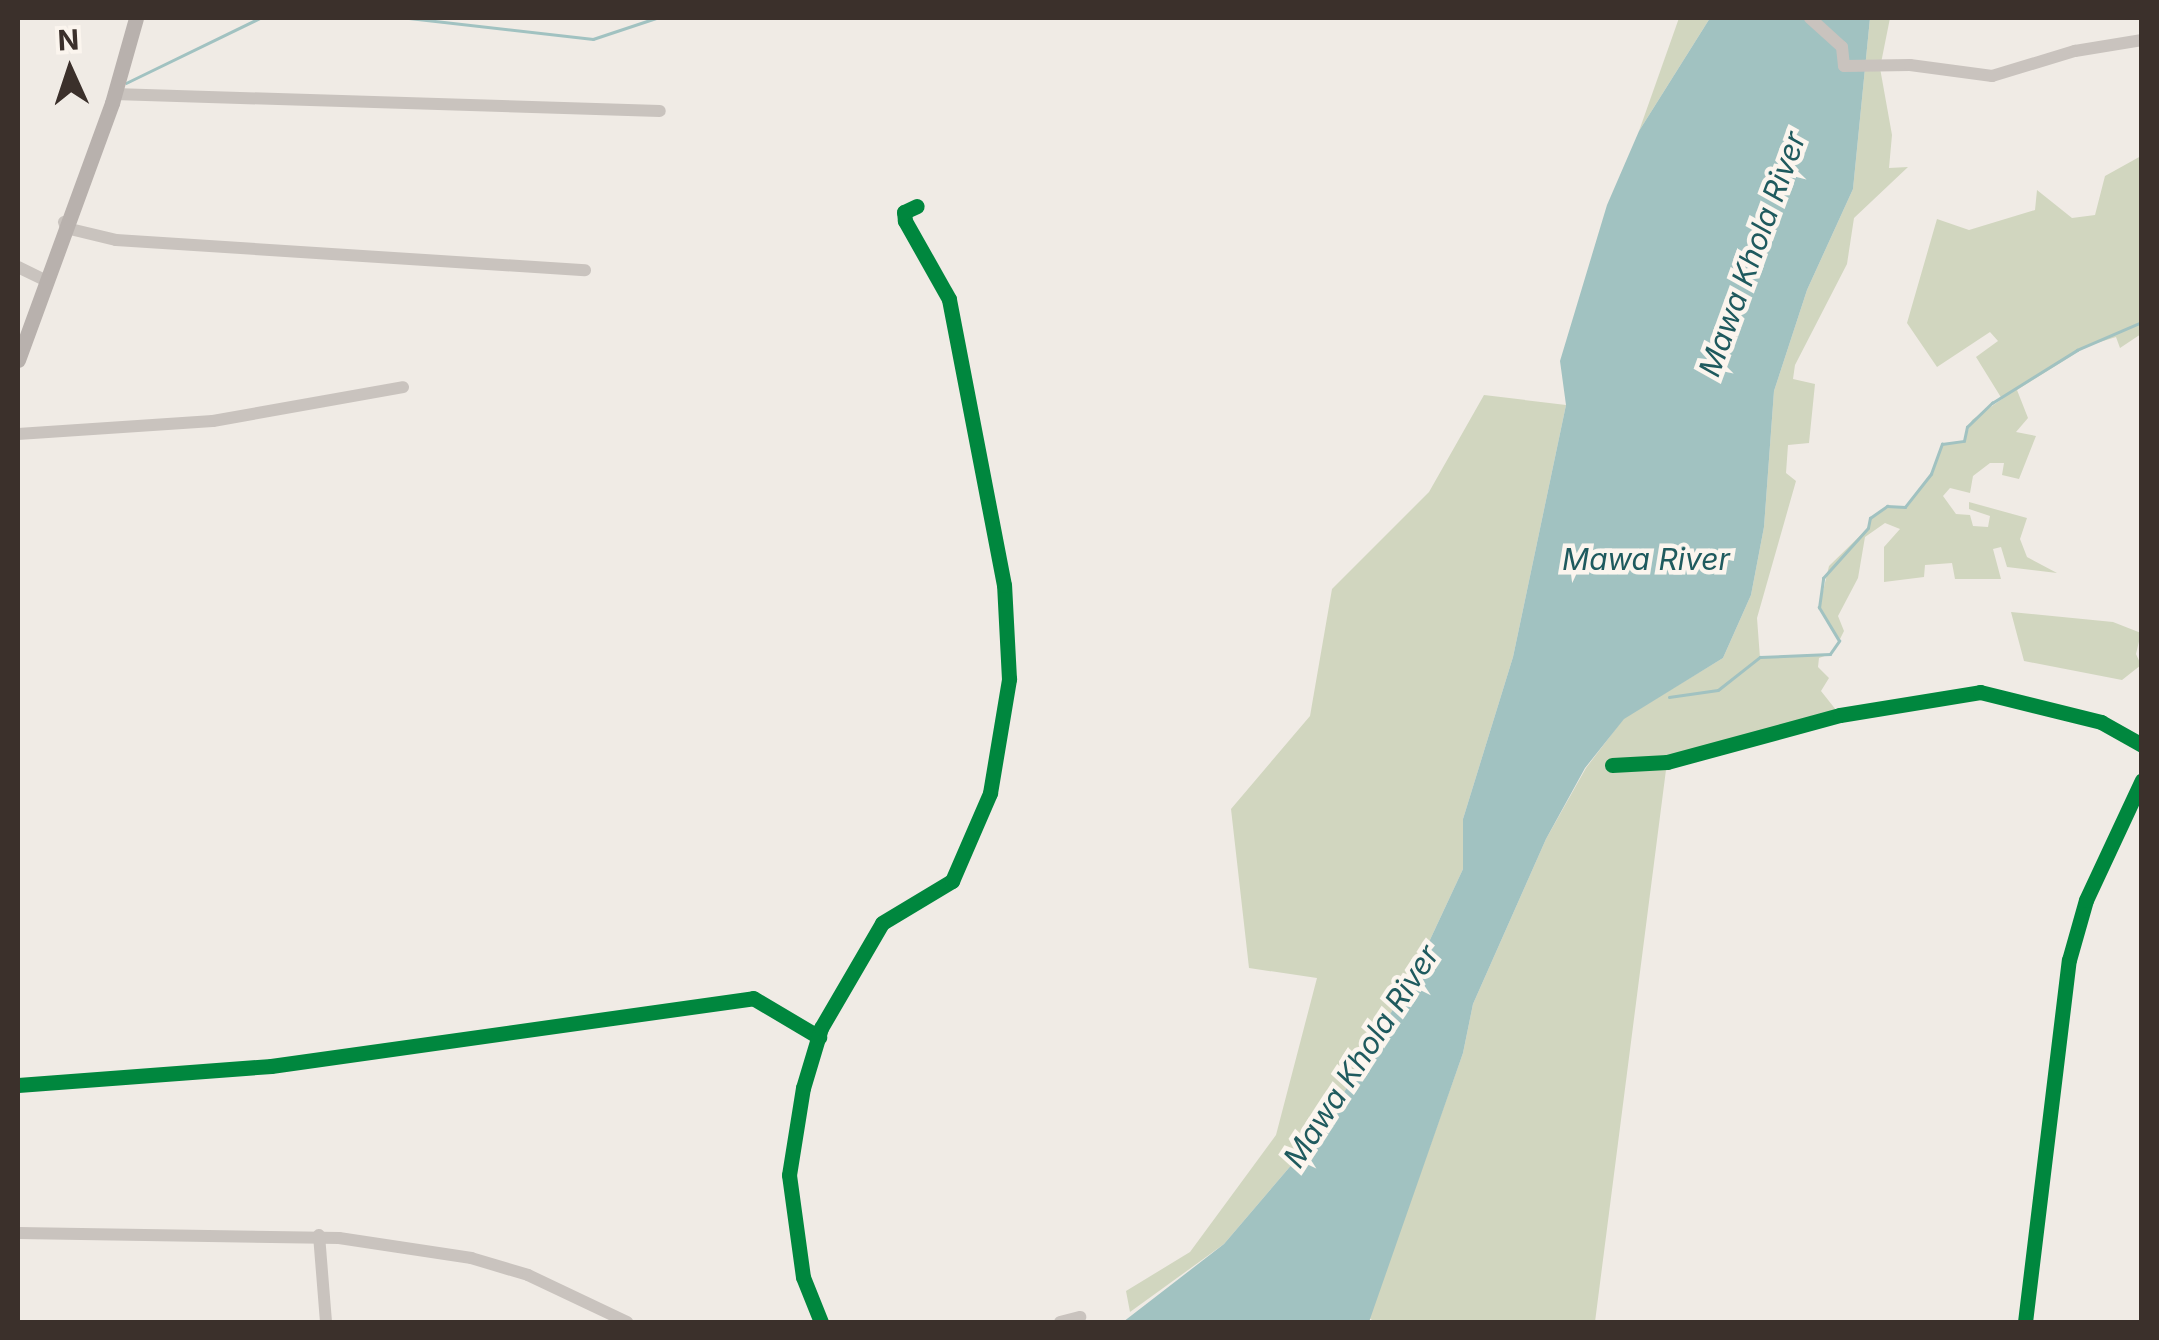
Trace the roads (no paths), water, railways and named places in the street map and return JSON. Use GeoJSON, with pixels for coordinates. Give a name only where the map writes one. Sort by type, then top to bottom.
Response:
{"type":"FeatureCollection","features":[{"type":"Feature","properties":{"kind":"main road"},"geometry":{"type":"LineString","coordinates":[[18,360],[64,222],[114,94],[136,18]]}},
{"type":"Feature","properties":{"kind":"street"},"geometry":{"type":"LineString","coordinates":[[1810,18],[1842,47],[1844,66],[1992,76],[2075,50],[2142,40]]}},
{"type":"Feature","properties":{"kind":"street"},"geometry":{"type":"LineString","coordinates":[[114,94],[660,111]]}},
{"type":"Feature","properties":{"kind":"street"},"geometry":{"type":"LineString","coordinates":[[821,1322],[804,1277],[789,1176],[802,1088],[818,1037],[882,924],[952,880],[990,793],[1009,679],[1004,585],[949,299],[905,220],[904,212],[918,206]]}},
{"type":"Feature","properties":{"kind":"street"},"geometry":{"type":"LineString","coordinates":[[64,222],[66,228],[116,240],[585,270]]}},
{"type":"Feature","properties":{"kind":"street"},"geometry":{"type":"LineString","coordinates":[[18,267],[44,280]]}},
{"type":"Feature","properties":{"kind":"street"},"geometry":{"type":"LineString","coordinates":[[18,434],[213,421],[403,387]]}},
{"type":"Feature","properties":{"kind":"street"},"geometry":{"type":"LineString","coordinates":[[1612,764],[1668,762],[1840,714],[1980,692],[2100,722],[2142,745]]}},
{"type":"Feature","properties":{"kind":"street"},"geometry":{"type":"LineString","coordinates":[[2025,1322],[2069,960],[2086,900],[2142,780]]}},
{"type":"Feature","properties":{"kind":"street"},"geometry":{"type":"LineString","coordinates":[[18,1085],[271,1066],[753,998],[818,1037]]}},
{"type":"Feature","properties":{"kind":"street"},"geometry":{"type":"LineString","coordinates":[[18,1232],[319,1236],[471,1258],[528,1275],[627,1322]]}},
{"type":"Feature","properties":{"kind":"street"},"geometry":{"type":"LineString","coordinates":[[319,1236],[326,1322]]}},
{"type":"Feature","properties":{"kind":"street"},"geometry":{"type":"LineString","coordinates":[[1060,1322],[1080,1317]]}},
{"type":"Feature","properties":{"kind":"water","name":"Mawa River"},"geometry":{"type":"Polygon","coordinates":[[[1710,18],[1870,18],[1853,189],[1807,290],[1774,391],[1764,527],[1751,595],[1723,658],[1624,719],[1585,768],[1546,839],[1473,1004],[1463,1053],[1369,1322],[1123,1322],[1224,1244],[1323,1128],[1415,972],[1463,869],[1463,819],[1513,657],[1566,405],[1560,361],[1607,205],[1639,131],[1710,18]]]}},
{"type":"Feature","properties":{"kind":"waterway"},"geometry":{"type":"LineString","coordinates":[[126,83],[260,18]]}},
{"type":"Feature","properties":{"kind":"waterway"},"geometry":{"type":"LineString","coordinates":[[409,18],[593,39],[656,18]]}},
{"type":"Feature","properties":{"kind":"waterway"},"geometry":{"type":"LineString","coordinates":[[1669,697],[1718,690],[1760,657],[1830,654],[1839,641],[1819,608],[1823,578],[1868,528],[1870,518],[1887,506],[1905,507],[1931,474],[1942,444],[1964,441],[1967,427],[1992,403],[2077,350],[2142,322]]}},
{"type":"Feature","properties":{"kind":"water label","name":"Mawa Khola River"},"geometry":{"type":"Point","coordinates":[1752,254]}},
{"type":"Feature","properties":{"kind":"water label","name":"Mawa Khola River"},"geometry":{"type":"Point","coordinates":[1361,1056]}}]}
